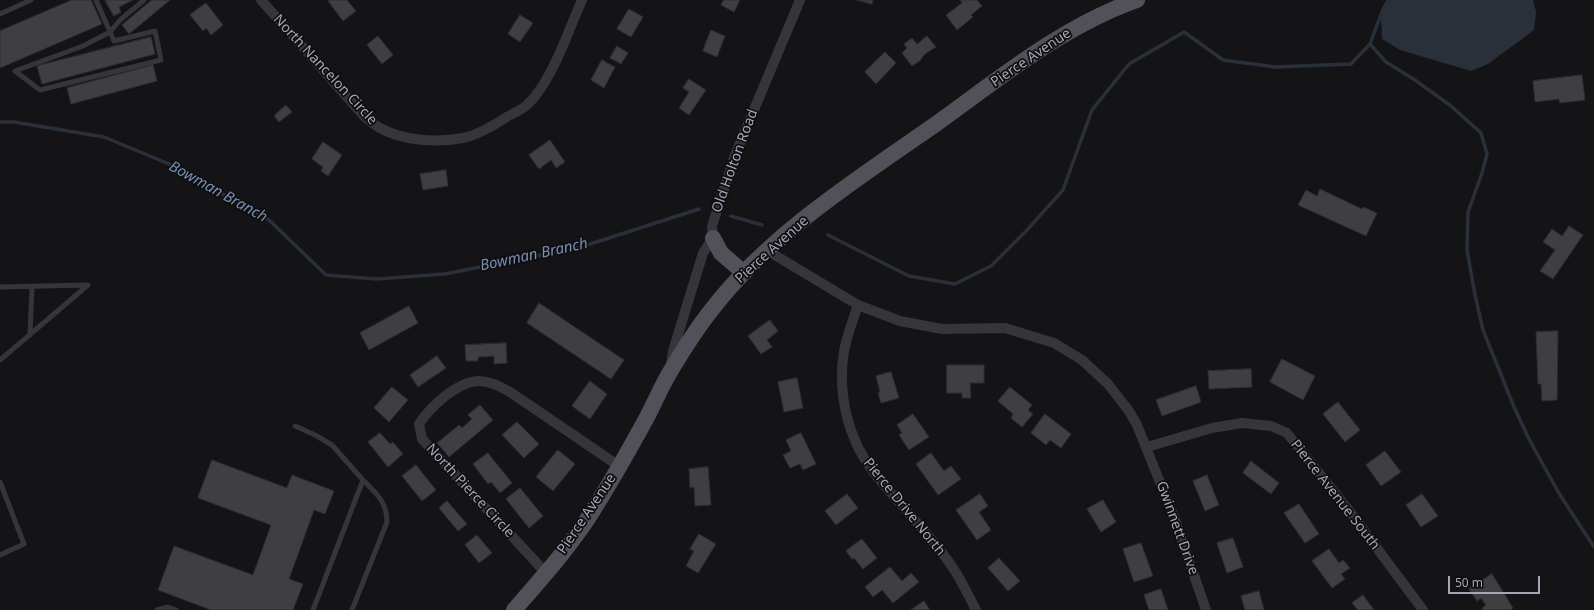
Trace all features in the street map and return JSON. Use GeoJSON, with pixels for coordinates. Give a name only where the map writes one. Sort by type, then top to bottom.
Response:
{"type":"FeatureCollection","features":[{"type":"Feature","properties":{"kind":"main road","name":"Pierce Avenue"},"geometry":{"type":"LineString","coordinates":[[514,610],[568,546],[591,514],[670,372],[714,307],[744,273],[793,228],[834,196],[1023,62],[1081,25],[1137,0]]}},
{"type":"Feature","properties":{"kind":"main road"},"geometry":{"type":"LineString","coordinates":[[713,238],[721,253],[744,273]]}},
{"type":"Feature","properties":{"kind":"street","name":"North Nancelon Circle"},"geometry":{"type":"LineString","coordinates":[[261,0],[363,115],[378,128],[392,134],[413,139],[434,141],[464,138],[493,126],[527,105],[541,87],[551,70],[582,0]]}},
{"type":"Feature","properties":{"kind":"street","name":"Old Holton Road"},"geometry":{"type":"LineString","coordinates":[[670,372],[673,350],[703,252],[713,238],[712,226],[735,155],[800,0]]}},
{"type":"Feature","properties":{"kind":"street"},"geometry":{"type":"LineString","coordinates":[[768,251],[858,305],[900,321],[942,329],[1005,328],[1054,342],[1082,360],[1108,384],[1129,411],[1147,446]]}},
{"type":"Feature","properties":{"kind":"street","name":"Pierce Drive North"},"geometry":{"type":"LineString","coordinates":[[858,305],[848,334],[844,353],[842,378],[843,398],[851,432],[863,457],[875,474],[951,565],[976,610]]}},
{"type":"Feature","properties":{"kind":"street","name":"North Pierce Circle"},"geometry":{"type":"LineString","coordinates":[[546,573],[422,439],[419,424],[425,414],[444,397],[466,383],[478,381],[494,383],[510,392],[619,466]]}},
{"type":"Feature","properties":{"kind":"street","name":"Pierce Avenue South"},"geometry":{"type":"LineString","coordinates":[[1147,446],[1212,428],[1242,423],[1271,426],[1287,433],[1347,508],[1423,610]]}},
{"type":"Feature","properties":{"kind":"street","name":"Gwinnett Drive"},"geometry":{"type":"LineString","coordinates":[[1147,446],[1174,517],[1206,610]]}},
{"type":"Feature","properties":{"kind":"lane"},"geometry":{"type":"LineString","coordinates":[[0,14],[31,0]]}},
{"type":"Feature","properties":{"kind":"lane"},"geometry":{"type":"LineString","coordinates":[[96,0],[110,32],[114,41],[156,31],[161,60],[40,90],[15,71],[83,46],[110,32],[120,20],[144,0]]}},
{"type":"Feature","properties":{"kind":"lane"},"geometry":{"type":"LineString","coordinates":[[0,286],[88,285],[0,360]]}},
{"type":"Feature","properties":{"kind":"lane"},"geometry":{"type":"LineString","coordinates":[[30,335],[32,286]]}},
{"type":"Feature","properties":{"kind":"lane"},"geometry":{"type":"LineString","coordinates":[[295,426],[332,445],[379,496],[387,511],[387,522],[352,610]]}},
{"type":"Feature","properties":{"kind":"lane"},"geometry":{"type":"LineString","coordinates":[[313,610],[363,480]]}},
{"type":"Feature","properties":{"kind":"lane"},"geometry":{"type":"LineString","coordinates":[[0,482],[24,544],[0,555]]}},
{"type":"Feature","properties":{"kind":"lane"},"geometry":{"type":"LineString","coordinates":[[157,610],[168,607],[176,610]]}},
{"type":"Feature","properties":{"kind":"shaded area"},"geometry":{"type":"Polygon","coordinates":[[[1390,0],[1533,0],[1536,12],[1534,30],[1488,64],[1471,71],[1400,50],[1382,39],[1381,15],[1390,0]]]}},
{"type":"Feature","properties":{"kind":"building"},"geometry":{"type":"Polygon","coordinates":[[[72,0],[91,0],[102,24],[0,68],[0,31],[72,0]]]}},
{"type":"Feature","properties":{"kind":"building"},"geometry":{"type":"Polygon","coordinates":[[[105,0],[133,0],[119,7],[121,12],[114,16],[105,0]]]}},
{"type":"Feature","properties":{"kind":"building"},"geometry":{"type":"Polygon","coordinates":[[[152,0],[170,0],[129,34],[122,25],[152,0]]]}},
{"type":"Feature","properties":{"kind":"building"},"geometry":{"type":"Polygon","coordinates":[[[347,0],[356,11],[343,21],[328,1],[347,0]]]}},
{"type":"Feature","properties":{"kind":"building"},"geometry":{"type":"Polygon","coordinates":[[[724,0],[740,0],[734,12],[721,5],[724,0]]]}},
{"type":"Feature","properties":{"kind":"building"},"geometry":{"type":"Polygon","coordinates":[[[857,0],[873,0],[872,4],[857,0]]]}},
{"type":"Feature","properties":{"kind":"building"},"geometry":{"type":"Polygon","coordinates":[[[960,0],[977,0],[982,6],[971,15],[973,17],[957,30],[946,15],[962,3],[960,0]]]}},
{"type":"Feature","properties":{"kind":"building"},"geometry":{"type":"Polygon","coordinates":[[[206,3],[223,25],[211,35],[206,28],[203,31],[190,15],[206,3]]]}},
{"type":"Feature","properties":{"kind":"building"},"geometry":{"type":"Polygon","coordinates":[[[629,9],[643,17],[631,37],[617,29],[629,9]]]}},
{"type":"Feature","properties":{"kind":"building"},"geometry":{"type":"Polygon","coordinates":[[[520,15],[533,23],[520,42],[508,34],[520,15]]]}},
{"type":"Feature","properties":{"kind":"building"},"geometry":{"type":"Polygon","coordinates":[[[711,30],[725,36],[717,57],[703,51],[711,30]]]}},
{"type":"Feature","properties":{"kind":"building"},"geometry":{"type":"Polygon","coordinates":[[[378,36],[393,55],[382,64],[367,45],[378,36]]]}},
{"type":"Feature","properties":{"kind":"building"},"geometry":{"type":"Polygon","coordinates":[[[927,36],[936,47],[925,54],[921,60],[912,66],[902,53],[907,48],[904,44],[912,38],[917,44],[927,36]]]}},
{"type":"Feature","properties":{"kind":"building"},"geometry":{"type":"Polygon","coordinates":[[[151,37],[155,54],[42,84],[37,66],[151,37]]]}},
{"type":"Feature","properties":{"kind":"building"},"geometry":{"type":"Polygon","coordinates":[[[617,46],[628,53],[621,64],[610,58],[617,46]]]}},
{"type":"Feature","properties":{"kind":"building"},"geometry":{"type":"Polygon","coordinates":[[[885,52],[896,63],[876,84],[865,72],[885,52]]]}},
{"type":"Feature","properties":{"kind":"building"},"geometry":{"type":"Polygon","coordinates":[[[602,60],[615,67],[604,88],[591,80],[602,60]]]}},
{"type":"Feature","properties":{"kind":"building"},"geometry":{"type":"Polygon","coordinates":[[[153,65],[157,81],[71,104],[67,88],[153,65]]]}},
{"type":"Feature","properties":{"kind":"building"},"geometry":{"type":"Polygon","coordinates":[[[1582,75],[1585,100],[1560,103],[1559,99],[1535,102],[1533,81],[1582,75]]]}},
{"type":"Feature","properties":{"kind":"building"},"geometry":{"type":"Polygon","coordinates":[[[689,79],[706,90],[689,115],[679,108],[689,92],[683,88],[689,79]]]}},
{"type":"Feature","properties":{"kind":"building"},"geometry":{"type":"Polygon","coordinates":[[[286,105],[292,112],[279,122],[274,116],[286,105]]]}},
{"type":"Feature","properties":{"kind":"building"},"geometry":{"type":"Polygon","coordinates":[[[550,140],[565,162],[556,168],[551,160],[539,169],[529,155],[550,140]]]}},
{"type":"Feature","properties":{"kind":"building"},"geometry":{"type":"Polygon","coordinates":[[[323,142],[342,155],[328,176],[321,171],[323,167],[312,159],[323,142]]]}},
{"type":"Feature","properties":{"kind":"building"},"geometry":{"type":"Polygon","coordinates":[[[446,170],[448,186],[423,190],[420,174],[446,170]]]}},
{"type":"Feature","properties":{"kind":"building"},"geometry":{"type":"Polygon","coordinates":[[[1320,189],[1362,209],[1363,207],[1377,213],[1366,236],[1298,205],[1306,190],[1317,196],[1320,189]]]}},
{"type":"Feature","properties":{"kind":"building"},"geometry":{"type":"Polygon","coordinates":[[[1569,226],[1583,235],[1553,279],[1540,271],[1555,250],[1543,242],[1552,229],[1562,236],[1569,226]]]}},
{"type":"Feature","properties":{"kind":"building"},"geometry":{"type":"Polygon","coordinates":[[[539,303],[624,360],[611,379],[527,323],[539,303]]]}},
{"type":"Feature","properties":{"kind":"building"},"geometry":{"type":"Polygon","coordinates":[[[409,306],[418,323],[369,350],[360,333],[409,306]]]}},
{"type":"Feature","properties":{"kind":"building"},"geometry":{"type":"Polygon","coordinates":[[[770,320],[778,331],[767,340],[772,347],[761,354],[748,336],[770,320]]]}},
{"type":"Feature","properties":{"kind":"building"},"geometry":{"type":"Polygon","coordinates":[[[1558,331],[1557,400],[1542,401],[1541,384],[1538,384],[1536,332],[1558,331]]]}},
{"type":"Feature","properties":{"kind":"building"},"geometry":{"type":"Polygon","coordinates":[[[506,343],[507,363],[494,364],[494,356],[478,357],[478,361],[466,361],[465,345],[506,343]]]}},
{"type":"Feature","properties":{"kind":"building"},"geometry":{"type":"Polygon","coordinates":[[[437,356],[446,368],[418,387],[410,375],[437,356]]]}},
{"type":"Feature","properties":{"kind":"building"},"geometry":{"type":"Polygon","coordinates":[[[1282,359],[1315,376],[1303,400],[1270,382],[1282,359]]]}},
{"type":"Feature","properties":{"kind":"building"},"geometry":{"type":"Polygon","coordinates":[[[947,365],[984,365],[984,383],[970,383],[971,398],[962,398],[962,393],[947,393],[947,365]]]}},
{"type":"Feature","properties":{"kind":"building"},"geometry":{"type":"Polygon","coordinates":[[[1251,369],[1252,387],[1209,389],[1208,371],[1251,369]]]}},
{"type":"Feature","properties":{"kind":"building"},"geometry":{"type":"Polygon","coordinates":[[[891,372],[899,398],[881,403],[876,376],[891,372]]]}},
{"type":"Feature","properties":{"kind":"building"},"geometry":{"type":"Polygon","coordinates":[[[797,378],[803,408],[784,412],[778,382],[797,378]]]}},
{"type":"Feature","properties":{"kind":"building"},"geometry":{"type":"Polygon","coordinates":[[[590,381],[607,394],[590,419],[572,406],[590,381]]]}},
{"type":"Feature","properties":{"kind":"building"},"geometry":{"type":"Polygon","coordinates":[[[1196,386],[1201,402],[1162,416],[1156,400],[1196,386]]]}},
{"type":"Feature","properties":{"kind":"building"},"geometry":{"type":"Polygon","coordinates":[[[392,387],[408,400],[389,422],[374,408],[392,387]]]}},
{"type":"Feature","properties":{"kind":"building"},"geometry":{"type":"Polygon","coordinates":[[[1010,387],[1032,405],[1028,410],[1033,414],[1022,427],[1011,418],[1013,414],[998,401],[1010,387]]]}},
{"type":"Feature","properties":{"kind":"building"},"geometry":{"type":"Polygon","coordinates":[[[1338,402],[1360,430],[1345,442],[1323,414],[1338,402]]]}},
{"type":"Feature","properties":{"kind":"building"},"geometry":{"type":"Polygon","coordinates":[[[480,405],[493,420],[449,457],[437,443],[459,425],[462,428],[472,419],[468,415],[480,405]]]}},
{"type":"Feature","properties":{"kind":"building"},"geometry":{"type":"Polygon","coordinates":[[[913,414],[929,437],[909,450],[899,435],[902,433],[897,425],[913,414]]]}},
{"type":"Feature","properties":{"kind":"building"},"geometry":{"type":"Polygon","coordinates":[[[1045,414],[1071,434],[1061,448],[1050,440],[1046,445],[1031,433],[1045,414]]]}},
{"type":"Feature","properties":{"kind":"building"},"geometry":{"type":"Polygon","coordinates":[[[517,422],[539,444],[524,458],[502,435],[517,422]]]}},
{"type":"Feature","properties":{"kind":"building"},"geometry":{"type":"Polygon","coordinates":[[[380,433],[390,444],[393,442],[403,454],[388,467],[368,442],[380,433]]]}},
{"type":"Feature","properties":{"kind":"building"},"geometry":{"type":"Polygon","coordinates":[[[801,433],[816,464],[803,470],[800,464],[790,468],[783,455],[791,451],[786,440],[801,433]]]}},
{"type":"Feature","properties":{"kind":"building"},"geometry":{"type":"Polygon","coordinates":[[[558,450],[575,464],[553,491],[536,477],[558,450]]]}},
{"type":"Feature","properties":{"kind":"building"},"geometry":{"type":"Polygon","coordinates":[[[1385,451],[1401,472],[1381,486],[1366,465],[1385,451]]]}},
{"type":"Feature","properties":{"kind":"building"},"geometry":{"type":"Polygon","coordinates":[[[488,453],[512,483],[500,493],[491,482],[488,484],[473,464],[488,453]]]}},
{"type":"Feature","properties":{"kind":"building"},"geometry":{"type":"Polygon","coordinates":[[[931,453],[944,471],[951,466],[961,479],[938,495],[916,464],[931,453]]]}},
{"type":"Feature","properties":{"kind":"building"},"geometry":{"type":"Polygon","coordinates":[[[212,460],[287,488],[292,475],[334,491],[325,514],[314,510],[289,579],[303,584],[293,610],[211,610],[158,590],[174,546],[253,575],[271,525],[198,498],[212,460]]]}},
{"type":"Feature","properties":{"kind":"building"},"geometry":{"type":"Polygon","coordinates":[[[1251,461],[1279,483],[1271,494],[1243,473],[1251,461]]]}},
{"type":"Feature","properties":{"kind":"building"},"geometry":{"type":"Polygon","coordinates":[[[416,465],[436,490],[422,501],[402,476],[416,465]]]}},
{"type":"Feature","properties":{"kind":"building"},"geometry":{"type":"Polygon","coordinates":[[[708,467],[711,505],[695,506],[694,487],[690,488],[689,469],[708,467]]]}},
{"type":"Feature","properties":{"kind":"building"},"geometry":{"type":"Polygon","coordinates":[[[1207,475],[1219,505],[1205,511],[1193,481],[1207,475]]]}},
{"type":"Feature","properties":{"kind":"building"},"geometry":{"type":"Polygon","coordinates":[[[520,488],[543,516],[529,528],[506,499],[520,488]]]}},
{"type":"Feature","properties":{"kind":"building"},"geometry":{"type":"Polygon","coordinates":[[[847,494],[858,508],[836,525],[825,511],[847,494]]]}},
{"type":"Feature","properties":{"kind":"building"},"geometry":{"type":"Polygon","coordinates":[[[980,494],[988,506],[979,512],[991,530],[977,540],[956,510],[980,494]]]}},
{"type":"Feature","properties":{"kind":"building"},"geometry":{"type":"Polygon","coordinates":[[[1422,494],[1438,516],[1421,527],[1406,505],[1422,494]]]}},
{"type":"Feature","properties":{"kind":"building"},"geometry":{"type":"Polygon","coordinates":[[[1103,500],[1116,522],[1101,532],[1087,509],[1103,500]]]}},
{"type":"Feature","properties":{"kind":"building"},"geometry":{"type":"Polygon","coordinates":[[[447,501],[467,524],[458,531],[439,508],[447,501]]]}},
{"type":"Feature","properties":{"kind":"building"},"geometry":{"type":"Polygon","coordinates":[[[1299,504],[1319,534],[1305,543],[1284,513],[1299,504]]]}},
{"type":"Feature","properties":{"kind":"building"},"geometry":{"type":"Polygon","coordinates":[[[699,534],[716,544],[698,573],[686,566],[694,551],[690,549],[699,534]]]}},
{"type":"Feature","properties":{"kind":"building"},"geometry":{"type":"Polygon","coordinates":[[[477,535],[492,553],[479,563],[465,545],[477,535]]]}},
{"type":"Feature","properties":{"kind":"building"},"geometry":{"type":"Polygon","coordinates":[[[1233,538],[1243,567],[1227,573],[1217,543],[1233,538]]]}},
{"type":"Feature","properties":{"kind":"building"},"geometry":{"type":"Polygon","coordinates":[[[862,539],[877,558],[863,569],[846,551],[862,539]]]}},
{"type":"Feature","properties":{"kind":"building"},"geometry":{"type":"Polygon","coordinates":[[[1141,543],[1153,576],[1134,582],[1123,549],[1141,543]]]}},
{"type":"Feature","properties":{"kind":"building"},"geometry":{"type":"Polygon","coordinates":[[[1329,549],[1339,563],[1343,560],[1350,568],[1341,574],[1345,579],[1332,588],[1312,561],[1329,549]]]}},
{"type":"Feature","properties":{"kind":"building"},"geometry":{"type":"Polygon","coordinates":[[[999,558],[1020,581],[1008,591],[988,568],[999,558]]]}},
{"type":"Feature","properties":{"kind":"building"},"geometry":{"type":"Polygon","coordinates":[[[890,567],[902,581],[911,573],[919,582],[893,603],[882,590],[873,597],[865,587],[890,567]]]}},
{"type":"Feature","properties":{"kind":"building"},"geometry":{"type":"Polygon","coordinates":[[[1492,574],[1513,608],[1511,610],[1483,610],[1482,608],[1486,605],[1481,598],[1477,601],[1469,589],[1492,574]]]}},
{"type":"Feature","properties":{"kind":"building"},"geometry":{"type":"Polygon","coordinates":[[[1161,589],[1168,610],[1149,610],[1144,595],[1161,589]]]}},
{"type":"Feature","properties":{"kind":"building"},"geometry":{"type":"Polygon","coordinates":[[[1259,591],[1264,610],[1245,610],[1241,596],[1259,591]]]}},
{"type":"Feature","properties":{"kind":"building"},"geometry":{"type":"Polygon","coordinates":[[[1363,595],[1374,610],[1358,610],[1352,603],[1363,595]]]}},
{"type":"Feature","properties":{"kind":"building"},"geometry":{"type":"Polygon","coordinates":[[[924,601],[930,610],[911,610],[924,601]]]}},
{"type":"Feature","properties":{"kind":"waterway","name":"Bowman Branch"},"geometry":{"type":"LineString","coordinates":[[828,235],[909,276],[955,284],[991,266],[1027,230],[1063,190],[1092,110],[1129,64],[1184,32],[1223,60],[1275,67],[1351,64],[1370,44],[1388,0]]}},
{"type":"Feature","properties":{"kind":"waterway"},"geometry":{"type":"LineString","coordinates":[[1370,44],[1386,62],[1415,80],[1451,106],[1481,133],[1487,154],[1468,212],[1467,250],[1483,330],[1514,407],[1530,441],[1560,495],[1594,547]]}},
{"type":"Feature","properties":{"kind":"waterway","name":"Bowman Branch"},"geometry":{"type":"LineString","coordinates":[[0,122],[14,122],[104,137],[169,164],[269,220],[326,275],[376,279],[445,274],[581,247],[699,209]]}},
{"type":"Feature","properties":{"kind":"waterway","name":"Bowman Branch"},"geometry":{"type":"LineString","coordinates":[[731,216],[762,225]]}}]}
